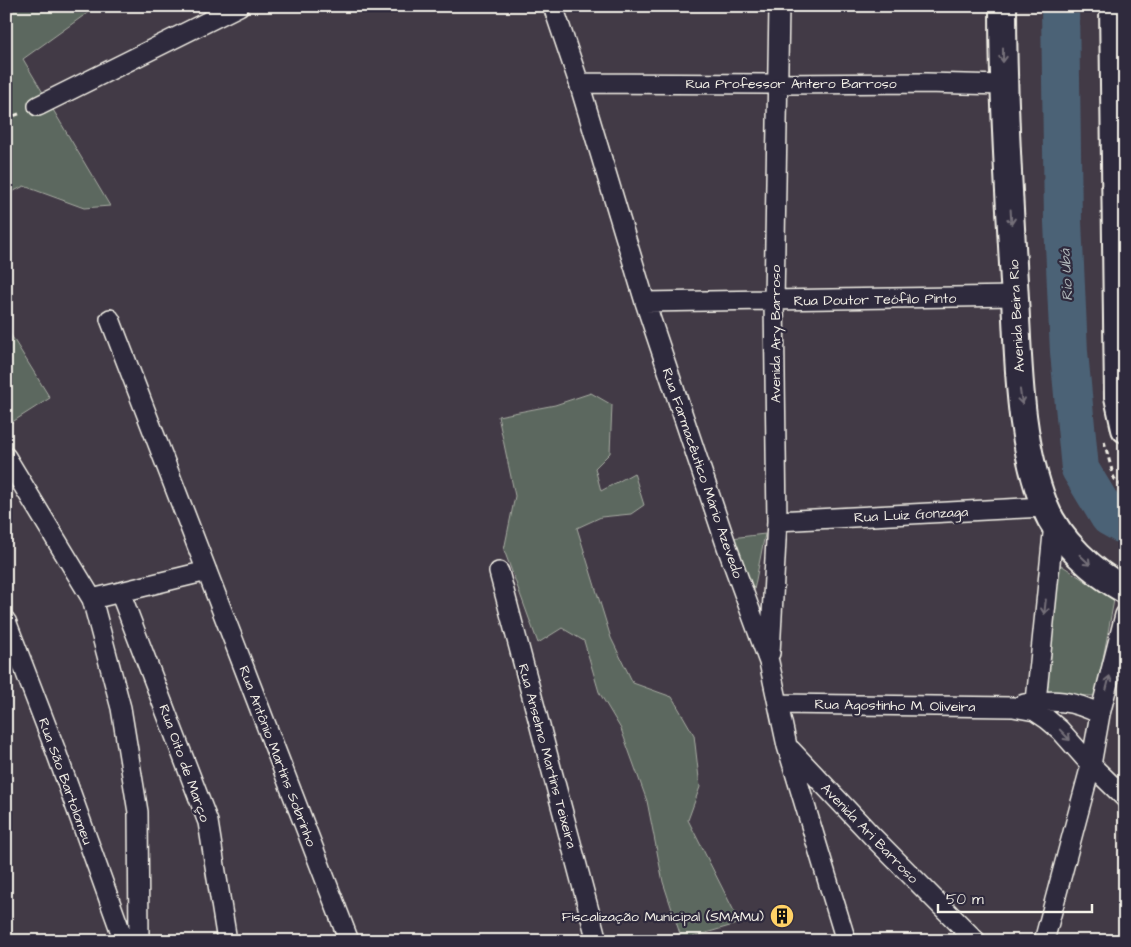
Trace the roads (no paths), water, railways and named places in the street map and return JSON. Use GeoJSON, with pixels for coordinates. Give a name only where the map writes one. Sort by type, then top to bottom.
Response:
{"type":"FeatureCollection","features":[{"type":"Feature","properties":{"kind":"main road","name":"Avenida Beira Rio"},"geometry":{"type":"LineString","coordinates":[[1003,6],[1003,85],[1020,385],[1029,453],[1049,515],[1074,549],[1100,575],[1125,590]]}},
{"type":"Feature","properties":{"kind":"main road"},"geometry":{"type":"LineString","coordinates":[[1113,6],[1118,397],[1125,429]]}},
{"type":"Feature","properties":{"kind":"street"},"geometry":{"type":"LineString","coordinates":[[38,106],[239,6]]}},
{"type":"Feature","properties":{"kind":"street","name":"Rua Farmacêutico Mário Azevedo"},"geometry":{"type":"LineString","coordinates":[[553,6],[579,82],[645,302],[727,547],[769,662],[787,746],[846,941]]}},
{"type":"Feature","properties":{"kind":"street","name":"Avenida Ary Barroso"},"geometry":{"type":"LineString","coordinates":[[769,662],[777,521],[774,301],[779,6]]}},
{"type":"Feature","properties":{"kind":"street","name":"Rua Professor Antero Barroso"},"geometry":{"type":"LineString","coordinates":[[579,82],[1003,85]]}},
{"type":"Feature","properties":{"kind":"street","name":"Rua Doutor Teófilo Pinto"},"geometry":{"type":"LineString","coordinates":[[645,302],[1015,296]]}},
{"type":"Feature","properties":{"kind":"street","name":"Rua Antônio Martins Sobrinho"},"geometry":{"type":"LineString","coordinates":[[110,320],[349,941]]}},
{"type":"Feature","properties":{"kind":"street"},"geometry":{"type":"LineString","coordinates":[[6,457],[92,599],[121,708],[138,812],[139,941]]}},
{"type":"Feature","properties":{"kind":"street"},"geometry":{"type":"LineString","coordinates":[[1049,515],[1035,706],[1125,798]]}},
{"type":"Feature","properties":{"kind":"street","name":"Rua Luiz Gonzaga"},"geometry":{"type":"LineString","coordinates":[[777,521],[1049,515]]}},
{"type":"Feature","properties":{"kind":"street"},"geometry":{"type":"LineString","coordinates":[[92,599],[207,571]]}},
{"type":"Feature","properties":{"kind":"street","name":"Rua Anselmo Martins Teixeira"},"geometry":{"type":"LineString","coordinates":[[499,572],[597,941]]}},
{"type":"Feature","properties":{"kind":"street","name":"Rua Oito de Março"},"geometry":{"type":"LineString","coordinates":[[120,592],[208,822],[227,941]]}},
{"type":"Feature","properties":{"kind":"street"},"geometry":{"type":"LineString","coordinates":[[1044,941],[1091,765],[1100,714],[1125,614]]}},
{"type":"Feature","properties":{"kind":"street","name":"Rua São Bartolomeu"},"geometry":{"type":"LineString","coordinates":[[6,621],[59,758],[124,941]]}},
{"type":"Feature","properties":{"kind":"street","name":"Rua Agostinho M. Oliveira"},"geometry":{"type":"LineString","coordinates":[[778,704],[1035,706],[1069,702],[1100,714]]}},
{"type":"Feature","properties":{"kind":"street","name":"Avenida Ari Barroso"},"geometry":{"type":"LineString","coordinates":[[787,746],[874,838],[976,941]]}},
{"type":"Feature","properties":{"kind":"waterway","name":"Rio Ubá"},"geometry":{"type":"LineString","coordinates":[[1060,6],[1063,222],[1069,352],[1080,469],[1109,517],[1125,526]]}},
{"type":"Feature","properties":{"kind":"place","name":"Fiscalização Municipal (SMAMU)"},"geometry":{"type":"Point","coordinates":[782,916]}}]}
